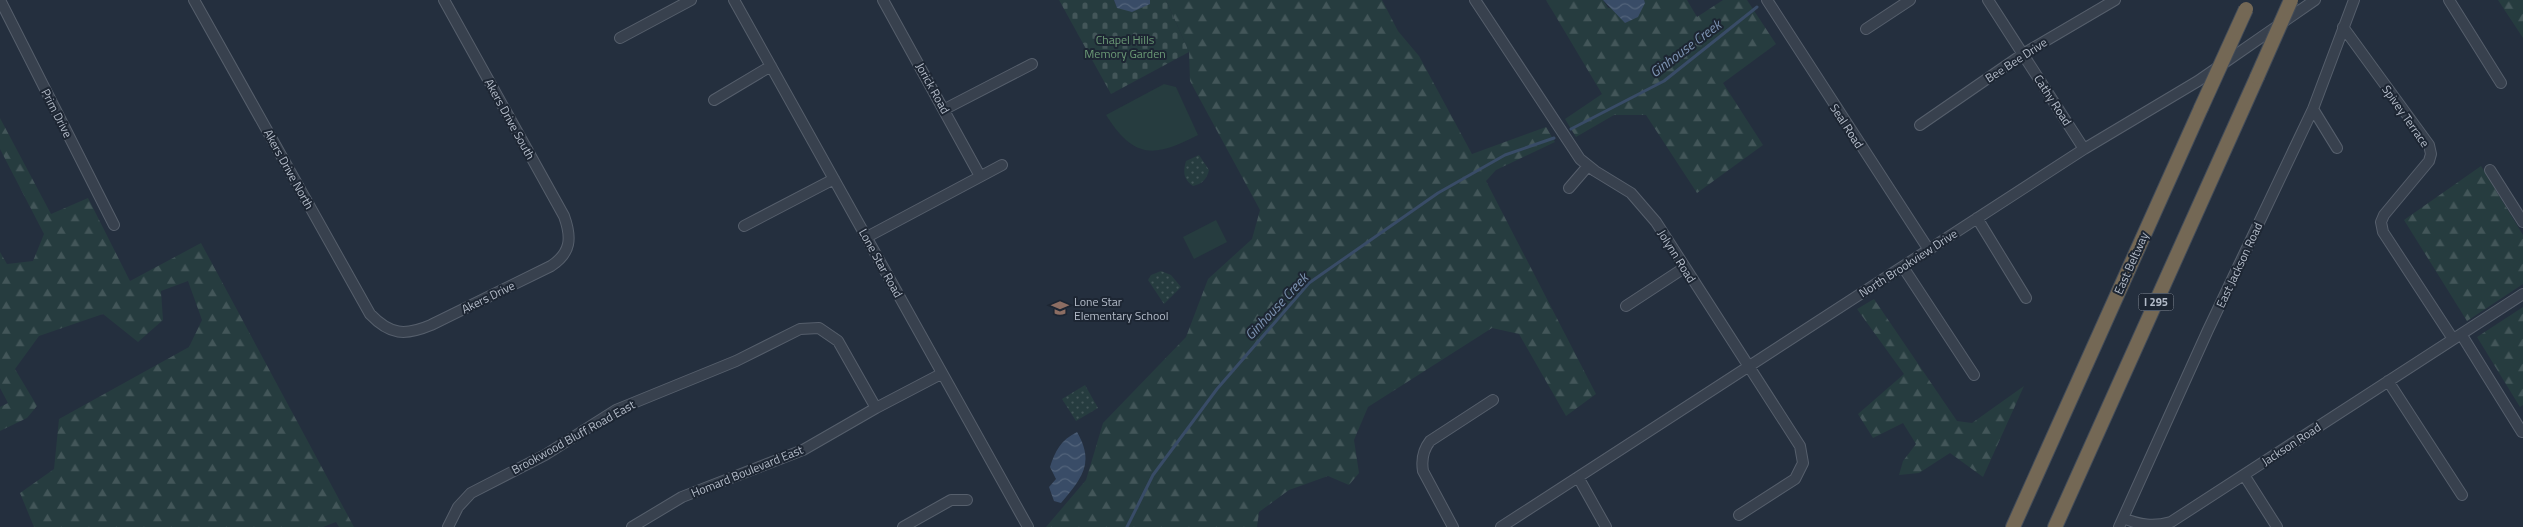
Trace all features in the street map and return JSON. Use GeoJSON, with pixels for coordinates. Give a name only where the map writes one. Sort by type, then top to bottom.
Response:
{"type":"FeatureCollection","features":[{"type":"Feature","properties":{"kind":"highway","name":"I 295"},"geometry":{"type":"LineString","coordinates":[[2055,527],[2291,0]]}},
{"type":"Feature","properties":{"kind":"highway","name":"East Beltway"},"geometry":{"type":"LineString","coordinates":[[2013,527],[2248,4]]}},
{"type":"Feature","properties":{"kind":"street","name":"Prim Drive"},"geometry":{"type":"LineString","coordinates":[[0,0],[114,225]]}},
{"type":"Feature","properties":{"kind":"street","name":"Akers Drive North"},"geometry":{"type":"LineString","coordinates":[[194,0],[370,314],[384,327],[392,330]]}},
{"type":"Feature","properties":{"kind":"street","name":"Akers Drive South"},"geometry":{"type":"LineString","coordinates":[[444,0],[564,216],[570,240]]}},
{"type":"Feature","properties":{"kind":"street"},"geometry":{"type":"LineString","coordinates":[[620,38],[691,0]]}},
{"type":"Feature","properties":{"kind":"street","name":"Lone Star Road"},"geometry":{"type":"LineString","coordinates":[[734,0],[1028,527]]}},
{"type":"Feature","properties":{"kind":"street","name":"Jorick Road"},"geometry":{"type":"LineString","coordinates":[[883,0],[945,109],[980,176]]}},
{"type":"Feature","properties":{"kind":"street","name":"Jolynn Road"},"geometry":{"type":"LineString","coordinates":[[1475,0],[1568,142],[1588,166],[1620,185],[1640,202],[1800,446],[1803,463],[1794,479],[1739,515]]}},
{"type":"Feature","properties":{"kind":"street","name":"Seal Road"},"geometry":{"type":"LineString","coordinates":[[1767,0],[1929,250]]}},
{"type":"Feature","properties":{"kind":"street"},"geometry":{"type":"LineString","coordinates":[[1866,29],[1910,0]]}},
{"type":"Feature","properties":{"kind":"street","name":"Cathy Road"},"geometry":{"type":"LineString","coordinates":[[1988,0],[2084,150]]}},
{"type":"Feature","properties":{"kind":"street","name":"Bee Bee Drive"},"geometry":{"type":"LineString","coordinates":[[1920,125],[2023,54],[2115,0]]}},
{"type":"Feature","properties":{"kind":"street","name":"North Brookview Drive"},"geometry":{"type":"LineString","coordinates":[[1501,527],[1976,218],[2198,81],[2315,0]]}},
{"type":"Feature","properties":{"kind":"street","name":"East Jackson Road"},"geometry":{"type":"LineString","coordinates":[[2121,522],[2208,330],[2313,109],[2354,0]]}},
{"type":"Feature","properties":{"kind":"street"},"geometry":{"type":"LineString","coordinates":[[2449,0],[2501,83]]}},
{"type":"Feature","properties":{"kind":"street","name":"Spivey Terrace"},"geometry":{"type":"LineString","coordinates":[[2343,28],[2429,145],[2431,154],[2429,161],[2381,222],[2383,232],[2457,336]]}},
{"type":"Feature","properties":{"kind":"street"},"geometry":{"type":"LineString","coordinates":[[945,109],[1032,64]]}},
{"type":"Feature","properties":{"kind":"street"},"geometry":{"type":"LineString","coordinates":[[714,100],[771,66]]}},
{"type":"Feature","properties":{"kind":"street"},"geometry":{"type":"LineString","coordinates":[[2313,109],[2337,148]]}},
{"type":"Feature","properties":{"kind":"street"},"geometry":{"type":"LineString","coordinates":[[867,237],[1002,165]]}},
{"type":"Feature","properties":{"kind":"street"},"geometry":{"type":"LineString","coordinates":[[1569,188],[1588,166]]}},
{"type":"Feature","properties":{"kind":"street"},"geometry":{"type":"LineString","coordinates":[[2490,170],[2523,222]]}},
{"type":"Feature","properties":{"kind":"street"},"geometry":{"type":"LineString","coordinates":[[744,226],[834,179]]}},
{"type":"Feature","properties":{"kind":"street"},"geometry":{"type":"LineString","coordinates":[[1976,218],[2026,298]]}},
{"type":"Feature","properties":{"kind":"street","name":"Akers Drive"},"geometry":{"type":"LineString","coordinates":[[392,330],[416,331],[551,266],[564,257],[570,240]]}},
{"type":"Feature","properties":{"kind":"street"},"geometry":{"type":"LineString","coordinates":[[1903,267],[1974,375]]}},
{"type":"Feature","properties":{"kind":"street"},"geometry":{"type":"LineString","coordinates":[[1626,306],[1684,268]]}},
{"type":"Feature","properties":{"kind":"street","name":"Jackson Road"},"geometry":{"type":"LineString","coordinates":[[2121,522],[2159,526],[2173,524],[2244,475],[2523,294]]}},
{"type":"Feature","properties":{"kind":"street","name":"Brookwood Bluff Road East"},"geometry":{"type":"LineString","coordinates":[[449,524],[471,493],[552,450],[616,410],[736,361],[800,329],[819,328],[838,341],[876,408]]}},
{"type":"Feature","properties":{"kind":"street"},"geometry":{"type":"LineString","coordinates":[[2457,336],[2522,432]]}},
{"type":"Feature","properties":{"kind":"street","name":"Homard Boulevard East"},"geometry":{"type":"LineString","coordinates":[[632,527],[682,497],[803,450],[876,408],[941,374]]}},
{"type":"Feature","properties":{"kind":"street"},"geometry":{"type":"LineString","coordinates":[[2388,382],[2462,495]]}},
{"type":"Feature","properties":{"kind":"street"},"geometry":{"type":"LineString","coordinates":[[1453,527],[1426,476],[1422,462],[1424,448],[1430,441],[1493,400]]}},
{"type":"Feature","properties":{"kind":"street"},"geometry":{"type":"LineString","coordinates":[[2244,475],[2277,527]]}},
{"type":"Feature","properties":{"kind":"street"},"geometry":{"type":"LineString","coordinates":[[1578,477],[1606,527]]}},
{"type":"Feature","properties":{"kind":"street"},"geometry":{"type":"LineString","coordinates":[[903,527],[951,500],[967,500]]}},
{"type":"Feature","properties":{"kind":"green space","name":"Chapel Hills Memory Garden"},"geometry":{"type":"Polygon","coordinates":[[[1059,0],[1114,0],[1117,8],[1150,4],[1150,0],[1166,0],[1189,52],[1111,94],[1059,0]]]}},
{"type":"Feature","properties":{"kind":"green space"},"geometry":{"type":"Polygon","coordinates":[[[1166,0],[1382,0],[1398,31],[1419,56],[1472,154],[1546,127],[1555,142],[1496,170],[1486,181],[1596,394],[1566,416],[1519,334],[1492,328],[1368,407],[1354,440],[1359,473],[1349,485],[1328,476],[1289,490],[1259,512],[1257,527],[1046,527],[1086,480],[1103,423],[1186,337],[1208,279],[1252,239],[1260,210],[1190,81],[1189,52],[1166,0]]]}},
{"type":"Feature","properties":{"kind":"green space"},"geometry":{"type":"Polygon","coordinates":[[[1546,0],[1603,0],[1608,8],[1645,3],[1644,0],[1687,0],[1697,17],[1723,0],[1747,0],[1776,44],[1723,83],[1763,145],[1697,193],[1646,115],[1614,115],[1576,137],[1565,119],[1602,94],[1546,0]]]}},
{"type":"Feature","properties":{"kind":"green space"},"geometry":{"type":"Polygon","coordinates":[[[2498,0],[2523,0],[2523,38],[2498,0]]]}},
{"type":"Feature","properties":{"kind":"green space"},"geometry":{"type":"Polygon","coordinates":[[[1164,84],[1176,87],[1198,135],[1169,148],[1146,150],[1136,147],[1126,140],[1106,115],[1164,84]]]}},
{"type":"Feature","properties":{"kind":"green space"},"geometry":{"type":"Polygon","coordinates":[[[0,118],[51,214],[88,198],[130,281],[201,243],[354,527],[339,527],[336,522],[323,527],[34,527],[20,493],[54,469],[59,419],[189,347],[202,320],[188,281],[161,291],[163,320],[138,342],[103,314],[39,336],[15,369],[37,406],[27,418],[0,431],[0,407],[8,403],[0,388],[0,252],[7,264],[33,261],[44,234],[0,149],[0,118]]]}},
{"type":"Feature","properties":{"kind":"green space"},"geometry":{"type":"Polygon","coordinates":[[[1199,155],[1209,170],[1204,181],[1193,186],[1186,178],[1184,172],[1185,165],[1186,161],[1199,155]]]}},
{"type":"Feature","properties":{"kind":"green space"},"geometry":{"type":"Polygon","coordinates":[[[2481,166],[2523,235],[2523,284],[2467,321],[2404,220],[2481,166]]]}},
{"type":"Feature","properties":{"kind":"green space"},"geometry":{"type":"Polygon","coordinates":[[[1216,220],[1227,242],[1194,259],[1183,237],[1216,220]]]}},
{"type":"Feature","properties":{"kind":"green space"},"geometry":{"type":"Polygon","coordinates":[[[1161,271],[1171,275],[1181,287],[1164,304],[1148,280],[1151,275],[1161,271]]]}},
{"type":"Feature","properties":{"kind":"green space"},"geometry":{"type":"Polygon","coordinates":[[[1874,299],[1957,421],[1972,423],[2024,386],[1983,477],[1950,453],[1919,473],[1899,475],[1903,461],[1916,444],[1903,423],[1873,438],[1858,414],[1904,374],[1857,309],[1874,299]]]}},
{"type":"Feature","properties":{"kind":"green space"},"geometry":{"type":"Polygon","coordinates":[[[2523,307],[2523,405],[2520,407],[2477,337],[2523,307]]]}},
{"type":"Feature","properties":{"kind":"green space"},"geometry":{"type":"Polygon","coordinates":[[[1085,385],[1098,408],[1076,421],[1062,399],[1085,385]]]}},
{"type":"Feature","properties":{"kind":"water"},"geometry":{"type":"Polygon","coordinates":[[[1114,0],[1150,0],[1150,4],[1132,12],[1117,8],[1114,0]]]}},
{"type":"Feature","properties":{"kind":"water"},"geometry":{"type":"Polygon","coordinates":[[[1603,0],[1644,0],[1645,3],[1638,17],[1625,23],[1603,0]]]}},
{"type":"Feature","properties":{"kind":"water"},"geometry":{"type":"Polygon","coordinates":[[[1077,432],[1085,453],[1084,470],[1075,486],[1061,503],[1054,501],[1049,487],[1056,479],[1050,467],[1059,446],[1077,432]]]}},
{"type":"Feature","properties":{"kind":"waterway","name":"Ginhouse Creek"},"geometry":{"type":"LineString","coordinates":[[1571,129],[1664,81],[1757,7]]}},
{"type":"Feature","properties":{"kind":"waterway","name":"Ginhouse Creek"},"geometry":{"type":"LineString","coordinates":[[1127,527],[1153,475],[1217,389],[1309,283],[1438,193],[1505,155],[1554,138]]}},
{"type":"Feature","properties":{"kind":"place","name":"Lone Star Elementary School"},"geometry":{"type":"Point","coordinates":[1060,308]}}]}
